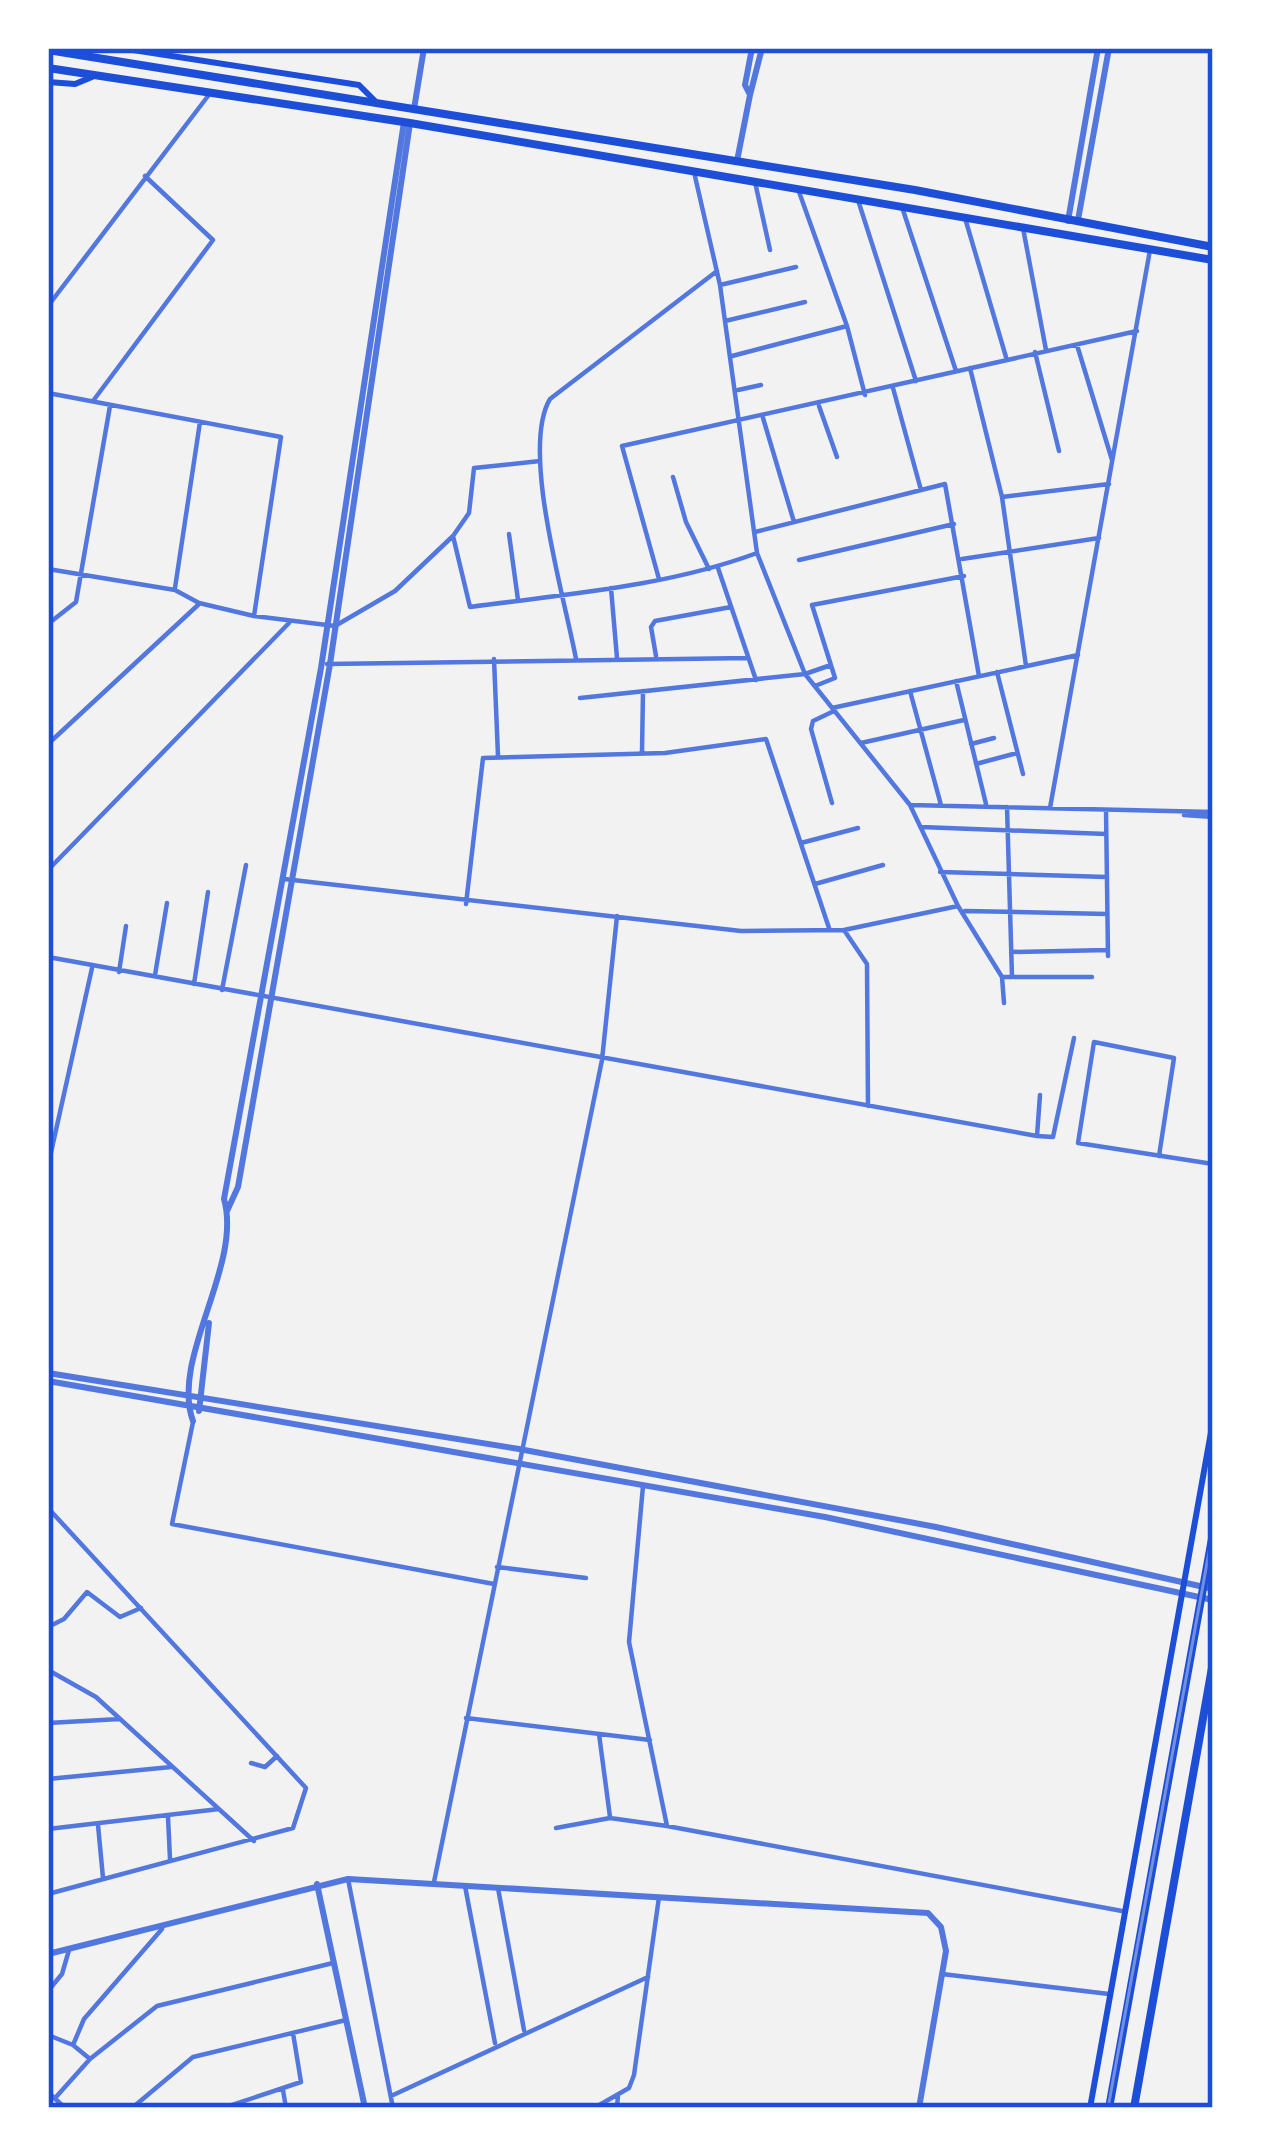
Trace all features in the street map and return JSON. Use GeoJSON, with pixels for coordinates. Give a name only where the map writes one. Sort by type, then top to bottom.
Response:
{"type":"FeatureCollection","features":[{"type":"Feature","properties":{"kind":"highway"},"geometry":{"type":"LineString","coordinates":[[48,50],[737,161],[1213,247]]}},
{"type":"Feature","properties":{"kind":"highway"},"geometry":{"type":"LineString","coordinates":[[48,68],[407,123],[1213,260]]}},
{"type":"Feature","properties":{"kind":"highway"},"geometry":{"type":"LineString","coordinates":[[1109,2108],[1202,1596],[1208,1587],[1213,1533]]}},
{"type":"Feature","properties":{"kind":"highway"},"geometry":{"type":"LineString","coordinates":[[1134,2108],[1213,1663]]}},
{"type":"Feature","properties":{"kind":"main road"},"geometry":{"type":"LineString","coordinates":[[120,48],[359,85],[376,103]]}},
{"type":"Feature","properties":{"kind":"main road"},"geometry":{"type":"LineString","coordinates":[[48,82],[74,85],[95,75]]}},
{"type":"Feature","properties":{"kind":"main road"},"geometry":{"type":"LineString","coordinates":[[1090,2108],[1213,1421]]}},
{"type":"Feature","properties":{"kind":"street"},"geometry":{"type":"LineString","coordinates":[[414,109],[424,48]]}},
{"type":"Feature","properties":{"kind":"street"},"geometry":{"type":"LineString","coordinates":[[750,95],[745,85],[752,48]]}},
{"type":"Feature","properties":{"kind":"street"},"geometry":{"type":"LineString","coordinates":[[737,161],[762,48]]}},
{"type":"Feature","properties":{"kind":"street"},"geometry":{"type":"LineString","coordinates":[[1073,222],[1098,48]]}},
{"type":"Feature","properties":{"kind":"street"},"geometry":{"type":"LineString","coordinates":[[1073,222],[1109,48]]}},
{"type":"Feature","properties":{"kind":"street"},"geometry":{"type":"LineString","coordinates":[[48,306],[208,96]]}},
{"type":"Feature","properties":{"kind":"street"},"geometry":{"type":"LineString","coordinates":[[326,664],[325,626],[407,123]]}},
{"type":"Feature","properties":{"kind":"street"},"geometry":{"type":"LineString","coordinates":[[694,172],[717,271],[757,553],[805,674],[910,805],[958,906],[1002,977],[1004,1003]]}},
{"type":"Feature","properties":{"kind":"street"},"geometry":{"type":"LineString","coordinates":[[92,401],[213,240],[145,176]]}},
{"type":"Feature","properties":{"kind":"street"},"geometry":{"type":"LineString","coordinates":[[755,182],[770,250]]}},
{"type":"Feature","properties":{"kind":"street"},"geometry":{"type":"LineString","coordinates":[[798,189],[847,326],[865,395]]}},
{"type":"Feature","properties":{"kind":"street"},"geometry":{"type":"LineString","coordinates":[[858,200],[916,381]]}},
{"type":"Feature","properties":{"kind":"street"},"geometry":{"type":"LineString","coordinates":[[902,207],[956,371]]}},
{"type":"Feature","properties":{"kind":"street"},"geometry":{"type":"LineString","coordinates":[[965,218],[1006,359]]}},
{"type":"Feature","properties":{"kind":"street"},"geometry":{"type":"LineString","coordinates":[[1023,228],[1046,350]]}},
{"type":"Feature","properties":{"kind":"street"},"geometry":{"type":"LineString","coordinates":[[227,1211],[224,1199],[335,626],[389,235]]}},
{"type":"Feature","properties":{"kind":"street"},"geometry":{"type":"LineString","coordinates":[[1050,808],[1150,250]]}},
{"type":"Feature","properties":{"kind":"street"},"geometry":{"type":"LineString","coordinates":[[719,285],[796,267]]}},
{"type":"Feature","properties":{"kind":"street"},"geometry":{"type":"LineString","coordinates":[[576,659],[540,460],[541,414],[550,399],[717,271]]}},
{"type":"Feature","properties":{"kind":"street"},"geometry":{"type":"LineString","coordinates":[[725,321],[805,302]]}},
{"type":"Feature","properties":{"kind":"street"},"geometry":{"type":"LineString","coordinates":[[731,356],[847,326]]}},
{"type":"Feature","properties":{"kind":"street"},"geometry":{"type":"LineString","coordinates":[[659,579],[622,446],[819,406],[1137,331]]}},
{"type":"Feature","properties":{"kind":"street"},"geometry":{"type":"LineString","coordinates":[[1077,345],[1113,463]]}},
{"type":"Feature","properties":{"kind":"street"},"geometry":{"type":"LineString","coordinates":[[1035,352],[1059,451]]}},
{"type":"Feature","properties":{"kind":"street"},"geometry":{"type":"LineString","coordinates":[[970,368],[1002,496],[1026,666]]}},
{"type":"Feature","properties":{"kind":"street"},"geometry":{"type":"LineString","coordinates":[[736,390],[761,385]]}},
{"type":"Feature","properties":{"kind":"street"},"geometry":{"type":"LineString","coordinates":[[892,388],[921,490]]}},
{"type":"Feature","properties":{"kind":"street"},"geometry":{"type":"LineString","coordinates":[[48,393],[281,437],[254,616]]}},
{"type":"Feature","properties":{"kind":"street"},"geometry":{"type":"LineString","coordinates":[[48,624],[76,602],[110,405]]}},
{"type":"Feature","properties":{"kind":"street"},"geometry":{"type":"LineString","coordinates":[[819,406],[837,457]]}},
{"type":"Feature","properties":{"kind":"street"},"geometry":{"type":"LineString","coordinates":[[763,418],[794,522]]}},
{"type":"Feature","properties":{"kind":"street"},"geometry":{"type":"LineString","coordinates":[[175,590],[200,422]]}},
{"type":"Feature","properties":{"kind":"street"},"geometry":{"type":"LineString","coordinates":[[48,569],[175,590],[199,603],[289,623],[335,626],[395,590],[453,536],[469,513],[474,467],[540,460]]}},
{"type":"Feature","properties":{"kind":"street"},"geometry":{"type":"LineString","coordinates":[[674,477],[686,523],[709,569]]}},
{"type":"Feature","properties":{"kind":"street"},"geometry":{"type":"LineString","coordinates":[[755,532],[945,484],[979,676]]}},
{"type":"Feature","properties":{"kind":"street"},"geometry":{"type":"LineString","coordinates":[[1002,496],[1109,484]]}},
{"type":"Feature","properties":{"kind":"street"},"geometry":{"type":"LineString","coordinates":[[799,560],[954,524]]}},
{"type":"Feature","properties":{"kind":"street"},"geometry":{"type":"LineString","coordinates":[[509,534],[518,601]]}},
{"type":"Feature","properties":{"kind":"street"},"geometry":{"type":"LineString","coordinates":[[453,536],[470,607],[564,597],[718,568],[757,553]]}},
{"type":"Feature","properties":{"kind":"street"},"geometry":{"type":"LineString","coordinates":[[962,560],[1099,538]]}},
{"type":"Feature","properties":{"kind":"street"},"geometry":{"type":"LineString","coordinates":[[718,568],[756,680]]}},
{"type":"Feature","properties":{"kind":"street"},"geometry":{"type":"LineString","coordinates":[[815,686],[835,678],[812,605],[964,576]]}},
{"type":"Feature","properties":{"kind":"street"},"geometry":{"type":"LineString","coordinates":[[610,588],[617,658]]}},
{"type":"Feature","properties":{"kind":"street"},"geometry":{"type":"LineString","coordinates":[[48,744],[199,603]]}},
{"type":"Feature","properties":{"kind":"street"},"geometry":{"type":"LineString","coordinates":[[657,658],[651,627],[655,621],[731,607]]}},
{"type":"Feature","properties":{"kind":"street"},"geometry":{"type":"LineString","coordinates":[[48,870],[289,623]]}},
{"type":"Feature","properties":{"kind":"street"},"geometry":{"type":"LineString","coordinates":[[832,803],[811,729],[813,721],[833,710],[1078,655]]}},
{"type":"Feature","properties":{"kind":"street"},"geometry":{"type":"LineString","coordinates":[[326,664],[747,658]]}},
{"type":"Feature","properties":{"kind":"street"},"geometry":{"type":"LineString","coordinates":[[494,659],[498,758]]}},
{"type":"Feature","properties":{"kind":"street"},"geometry":{"type":"LineString","coordinates":[[580,698],[805,674],[831,665]]}},
{"type":"Feature","properties":{"kind":"street"},"geometry":{"type":"LineString","coordinates":[[997,672],[1023,774]]}},
{"type":"Feature","properties":{"kind":"street"},"geometry":{"type":"LineString","coordinates":[[956,681],[986,806]]}},
{"type":"Feature","properties":{"kind":"street"},"geometry":{"type":"LineString","coordinates":[[642,754],[643,691]]}},
{"type":"Feature","properties":{"kind":"street"},"geometry":{"type":"LineString","coordinates":[[910,691],[941,805]]}},
{"type":"Feature","properties":{"kind":"street"},"geometry":{"type":"LineString","coordinates":[[920,727],[925,731],[965,720]]}},
{"type":"Feature","properties":{"kind":"street"},"geometry":{"type":"LineString","coordinates":[[861,743],[920,727]]}},
{"type":"Feature","properties":{"kind":"street"},"geometry":{"type":"LineString","coordinates":[[971,744],[994,738]]}},
{"type":"Feature","properties":{"kind":"street"},"geometry":{"type":"LineString","coordinates":[[466,904],[483,758],[642,754],[766,739],[829,928]]}},
{"type":"Feature","properties":{"kind":"street"},"geometry":{"type":"LineString","coordinates":[[194,1410],[201,1397],[208,1320],[227,1211],[238,1187],[275,1000],[310,748]]}},
{"type":"Feature","properties":{"kind":"street"},"geometry":{"type":"LineString","coordinates":[[976,764],[1018,753]]}},
{"type":"Feature","properties":{"kind":"street"},"geometry":{"type":"LineString","coordinates":[[910,805],[1213,814]]}},
{"type":"Feature","properties":{"kind":"street"},"geometry":{"type":"LineString","coordinates":[[1006,807],[1012,977]]}},
{"type":"Feature","properties":{"kind":"street"},"geometry":{"type":"LineString","coordinates":[[1011,952],[1108,953],[1106,810]]}},
{"type":"Feature","properties":{"kind":"street"},"geometry":{"type":"LineString","coordinates":[[801,843],[858,827]]}},
{"type":"Feature","properties":{"kind":"street"},"geometry":{"type":"LineString","coordinates":[[921,827],[1106,834]]}},
{"type":"Feature","properties":{"kind":"street"},"geometry":{"type":"LineString","coordinates":[[815,884],[883,865]]}},
{"type":"Feature","properties":{"kind":"street"},"geometry":{"type":"LineString","coordinates":[[222,990],[246,866]]}},
{"type":"Feature","properties":{"kind":"street"},"geometry":{"type":"LineString","coordinates":[[940,872],[1107,877]]}},
{"type":"Feature","properties":{"kind":"street"},"geometry":{"type":"LineString","coordinates":[[284,879],[466,904],[741,931],[844,930],[958,906]]}},
{"type":"Feature","properties":{"kind":"street"},"geometry":{"type":"LineString","coordinates":[[194,984],[208,892]]}},
{"type":"Feature","properties":{"kind":"street"},"geometry":{"type":"LineString","coordinates":[[154,977],[167,904]]}},
{"type":"Feature","properties":{"kind":"street"},"geometry":{"type":"LineString","coordinates":[[965,911],[1107,914]]}},
{"type":"Feature","properties":{"kind":"street"},"geometry":{"type":"LineString","coordinates":[[434,1884],[519,1449],[602,1060],[617,916]]}},
{"type":"Feature","properties":{"kind":"street"},"geometry":{"type":"LineString","coordinates":[[119,972],[126,926]]}},
{"type":"Feature","properties":{"kind":"street"},"geometry":{"type":"LineString","coordinates":[[844,930],[867,964],[868,1106]]}},
{"type":"Feature","properties":{"kind":"street"},"geometry":{"type":"LineString","coordinates":[[48,957],[1037,1136],[1053,1137],[1074,1038]]}},
{"type":"Feature","properties":{"kind":"street"},"geometry":{"type":"LineString","coordinates":[[48,1166],[92,968]]}},
{"type":"Feature","properties":{"kind":"street"},"geometry":{"type":"LineString","coordinates":[[1002,977],[1093,977]]}},
{"type":"Feature","properties":{"kind":"street"},"geometry":{"type":"LineString","coordinates":[[1159,1156],[1174,1058],[1094,1042],[1078,1143],[1159,1156],[1213,1164]]}},
{"type":"Feature","properties":{"kind":"street"},"geometry":{"type":"LineString","coordinates":[[251,1056],[263,1059]]}},
{"type":"Feature","properties":{"kind":"street"},"geometry":{"type":"LineString","coordinates":[[1037,1136],[1040,1094]]}},
{"type":"Feature","properties":{"kind":"street"},"geometry":{"type":"LineString","coordinates":[[208,1320],[190,1396],[193,1421],[172,1524],[494,1584]]}},
{"type":"Feature","properties":{"kind":"street"},"geometry":{"type":"LineString","coordinates":[[48,1377],[519,1449],[1184,1578],[1208,1587]]}},
{"type":"Feature","properties":{"kind":"street"},"geometry":{"type":"LineString","coordinates":[[48,1377],[194,1410],[644,1486],[1181,1589],[1213,1600]]}},
{"type":"Feature","properties":{"kind":"street"},"geometry":{"type":"LineString","coordinates":[[644,1486],[629,1642],[668,1826]]}},
{"type":"Feature","properties":{"kind":"street"},"geometry":{"type":"LineString","coordinates":[[48,1508],[306,1789],[293,1828],[48,1894]]}},
{"type":"Feature","properties":{"kind":"street"},"geometry":{"type":"LineString","coordinates":[[497,1567],[586,1578]]}},
{"type":"Feature","properties":{"kind":"street"},"geometry":{"type":"LineString","coordinates":[[48,1627],[64,1619],[88,1592],[120,1617],[141,1608]]}},
{"type":"Feature","properties":{"kind":"street"},"geometry":{"type":"LineString","coordinates":[[48,1670],[96,1697],[254,1841]]}},
{"type":"Feature","properties":{"kind":"street"},"geometry":{"type":"LineString","coordinates":[[466,1718],[650,1740]]}},
{"type":"Feature","properties":{"kind":"street"},"geometry":{"type":"LineString","coordinates":[[48,1723],[120,1719]]}},
{"type":"Feature","properties":{"kind":"street"},"geometry":{"type":"LineString","coordinates":[[1202,1726],[1213,1727]]}},
{"type":"Feature","properties":{"kind":"street"},"geometry":{"type":"LineString","coordinates":[[599,1734],[610,1818]]}},
{"type":"Feature","properties":{"kind":"street"},"geometry":{"type":"LineString","coordinates":[[1200,1738],[1213,1738]]}},
{"type":"Feature","properties":{"kind":"street"},"geometry":{"type":"LineString","coordinates":[[251,1763],[266,1767],[277,1756]]}},
{"type":"Feature","properties":{"kind":"street"},"geometry":{"type":"LineString","coordinates":[[48,1779],[171,1767]]}},
{"type":"Feature","properties":{"kind":"street"},"geometry":{"type":"LineString","coordinates":[[48,1829],[219,1809]]}},
{"type":"Feature","properties":{"kind":"street"},"geometry":{"type":"LineString","coordinates":[[168,1817],[170,1860]]}},
{"type":"Feature","properties":{"kind":"street"},"geometry":{"type":"LineString","coordinates":[[556,1828],[610,1818],[668,1826],[1122,1911]]}},
{"type":"Feature","properties":{"kind":"street"},"geometry":{"type":"LineString","coordinates":[[98,1825],[103,1878]]}},
{"type":"Feature","properties":{"kind":"street"},"geometry":{"type":"LineString","coordinates":[[349,1879],[393,2108]]}},
{"type":"Feature","properties":{"kind":"street"},"geometry":{"type":"LineString","coordinates":[[48,1954],[349,1879],[928,1913],[941,1927],[942,1974],[919,2108]]}},
{"type":"Feature","properties":{"kind":"street"},"geometry":{"type":"LineString","coordinates":[[317,1884],[365,2108]]}},
{"type":"Feature","properties":{"kind":"street"},"geometry":{"type":"LineString","coordinates":[[465,1886],[495,2043]]}},
{"type":"Feature","properties":{"kind":"street"},"geometry":{"type":"LineString","coordinates":[[498,1888],[524,2030]]}},
{"type":"Feature","properties":{"kind":"street"},"geometry":{"type":"LineString","coordinates":[[594,2108],[618,2095],[634,2075],[659,1897]]}},
{"type":"Feature","properties":{"kind":"street"},"geometry":{"type":"LineString","coordinates":[[73,2045],[85,2019],[162,1929]]}},
{"type":"Feature","properties":{"kind":"street"},"geometry":{"type":"LineString","coordinates":[[48,1991],[62,1973],[69,1950]]}},
{"type":"Feature","properties":{"kind":"street"},"geometry":{"type":"LineString","coordinates":[[56,2097],[90,2060],[157,2006],[334,1963]]}},
{"type":"Feature","properties":{"kind":"street"},"geometry":{"type":"LineString","coordinates":[[942,1974],[1109,1994]]}},
{"type":"Feature","properties":{"kind":"street"},"geometry":{"type":"LineString","coordinates":[[391,2096],[495,2043],[648,1977]]}},
{"type":"Feature","properties":{"kind":"street"},"geometry":{"type":"LineString","coordinates":[[132,2108],[193,2057],[346,2020]]}},
{"type":"Feature","properties":{"kind":"street"},"geometry":{"type":"LineString","coordinates":[[224,2108],[301,2082],[293,2032]]}},
{"type":"Feature","properties":{"kind":"street"},"geometry":{"type":"LineString","coordinates":[[48,2035],[73,2045],[90,2060]]}},
{"type":"Feature","properties":{"kind":"street"},"geometry":{"type":"LineString","coordinates":[[283,2090],[286,2108]]}},
{"type":"Feature","properties":{"kind":"street"},"geometry":{"type":"LineString","coordinates":[[48,2092],[65,2108]]}},
{"type":"Feature","properties":{"kind":"street"},"geometry":{"type":"LineString","coordinates":[[617,2108],[618,2095]]}},
{"type":"Feature","properties":{"kind":"railway"},"geometry":{"type":"LineString","coordinates":[[1108,2108],[1213,1530]]}}]}
